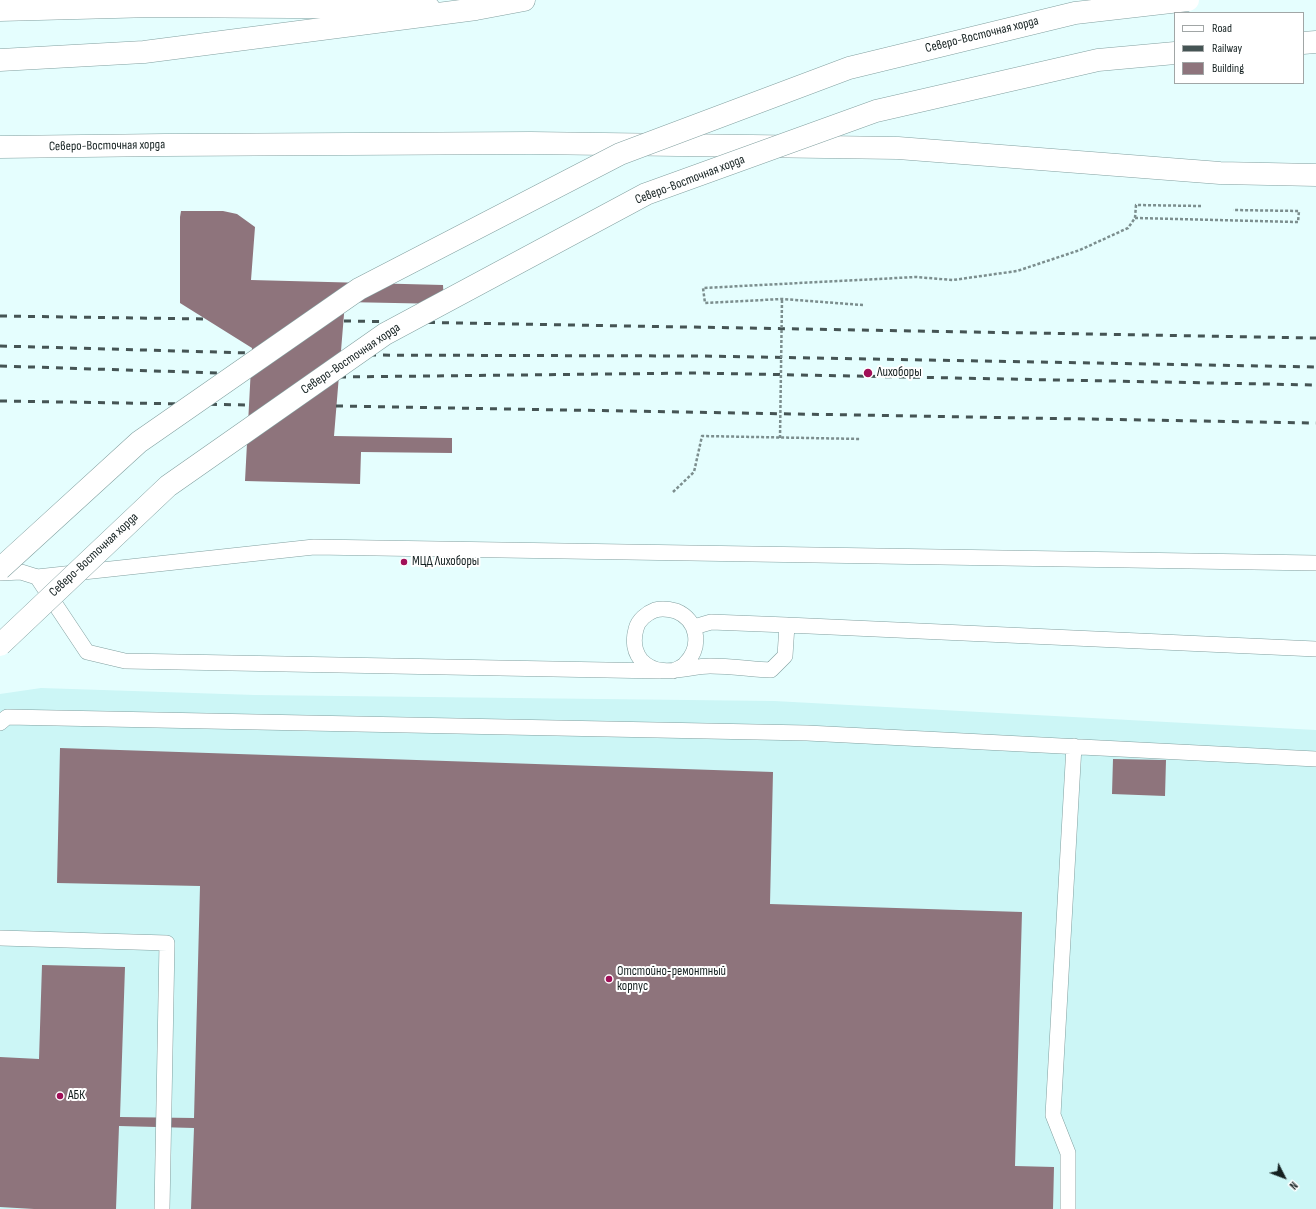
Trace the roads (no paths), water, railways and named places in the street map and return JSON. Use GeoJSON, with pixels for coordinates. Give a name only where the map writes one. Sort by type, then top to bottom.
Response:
{"type":"FeatureCollection","features":[{"type":"Feature","properties":{"kind":"main road"},"geometry":{"type":"LineString","coordinates":[[0,60],[144,52],[476,8],[524,0]]}},
{"type":"Feature","properties":{"kind":"main road","name":"Северо-Восточная хорда"},"geometry":{"type":"LineString","coordinates":[[0,569],[139,442],[359,289],[620,154],[849,68],[1075,13],[1188,0]]}},
{"type":"Feature","properties":{"kind":"main road"},"geometry":{"type":"LineString","coordinates":[[0,10],[153,6],[476,8]]}},
{"type":"Feature","properties":{"kind":"main road"},"geometry":{"type":"LineString","coordinates":[[1304,43],[1316,42]]}},
{"type":"Feature","properties":{"kind":"main road","name":"Северо-Восточная хорда"},"geometry":{"type":"LineString","coordinates":[[0,645],[168,486],[385,334],[646,194],[876,111],[1098,60],[1174,53]]}},
{"type":"Feature","properties":{"kind":"main road","name":"Северо-Восточная хорда"},"geometry":{"type":"LineString","coordinates":[[0,147],[531,143],[898,148],[1220,173],[1316,175]]}},
{"type":"Feature","properties":{"kind":"main road"},"geometry":{"type":"LineString","coordinates":[[1277,174],[1316,164]]}},
{"type":"Feature","properties":{"kind":"lane"},"geometry":{"type":"LineString","coordinates":[[0,573],[21,572],[37,577],[314,547],[1316,563]]}},
{"type":"Feature","properties":{"kind":"lane"},"geometry":{"type":"LineString","coordinates":[[37,577],[88,652],[125,661],[667,671],[709,666],[771,670],[785,656],[787,624]]}},
{"type":"Feature","properties":{"kind":"lane"},"geometry":{"type":"LineString","coordinates":[[668,608],[684,614],[694,628],[697,641],[693,654],[685,664],[667,671],[646,666],[637,655],[633,640],[637,626],[644,616],[656,610],[668,608]]}},
{"type":"Feature","properties":{"kind":"lane"},"geometry":{"type":"LineString","coordinates":[[694,628],[711,622],[787,624],[1316,649]]}},
{"type":"Feature","properties":{"kind":"lane"},"geometry":{"type":"LineString","coordinates":[[0,723],[6,717],[807,733],[1316,759]]}},
{"type":"Feature","properties":{"kind":"lane"},"geometry":{"type":"LineString","coordinates":[[1068,1209],[1068,1153],[1059,1134],[1053,1115],[1074,746]]}},
{"type":"Feature","properties":{"kind":"lane"},"geometry":{"type":"LineString","coordinates":[[0,938],[167,943],[162,1209]]}},
{"type":"Feature","properties":{"kind":"railway"},"geometry":{"type":"LineString","coordinates":[[0,316],[205,319]]}},
{"type":"Feature","properties":{"kind":"railway"},"geometry":{"type":"LineString","coordinates":[[344,321],[1316,338]]}},
{"type":"Feature","properties":{"kind":"railway"},"geometry":{"type":"LineString","coordinates":[[0,346],[251,353]]}},
{"type":"Feature","properties":{"kind":"railway"},"geometry":{"type":"LineString","coordinates":[[341,355],[699,356],[1316,367]]}},
{"type":"Feature","properties":{"kind":"railway"},"geometry":{"type":"LineString","coordinates":[[0,366],[250,374]]}},
{"type":"Feature","properties":{"kind":"railway"},"geometry":{"type":"LineString","coordinates":[[339,377],[697,373],[1316,385]]}},
{"type":"Feature","properties":{"kind":"railway"},"geometry":{"type":"LineString","coordinates":[[0,401],[249,405]]}},
{"type":"Feature","properties":{"kind":"railway"},"geometry":{"type":"LineString","coordinates":[[336,406],[1316,423]]}},
{"type":"Feature","properties":{"kind":"place","name":"Лихоборы"},"geometry":{"type":"Point","coordinates":[868,373]}},
{"type":"Feature","properties":{"kind":"place","name":"МЦД Лихоборы"},"geometry":{"type":"Point","coordinates":[404,562]}},
{"type":"Feature","properties":{"kind":"place","name":"Отстойно-ремонтный корпус"},"geometry":{"type":"Point","coordinates":[609,979]}},
{"type":"Feature","properties":{"kind":"place","name":"АБК"},"geometry":{"type":"Point","coordinates":[60,1096]}}]}
